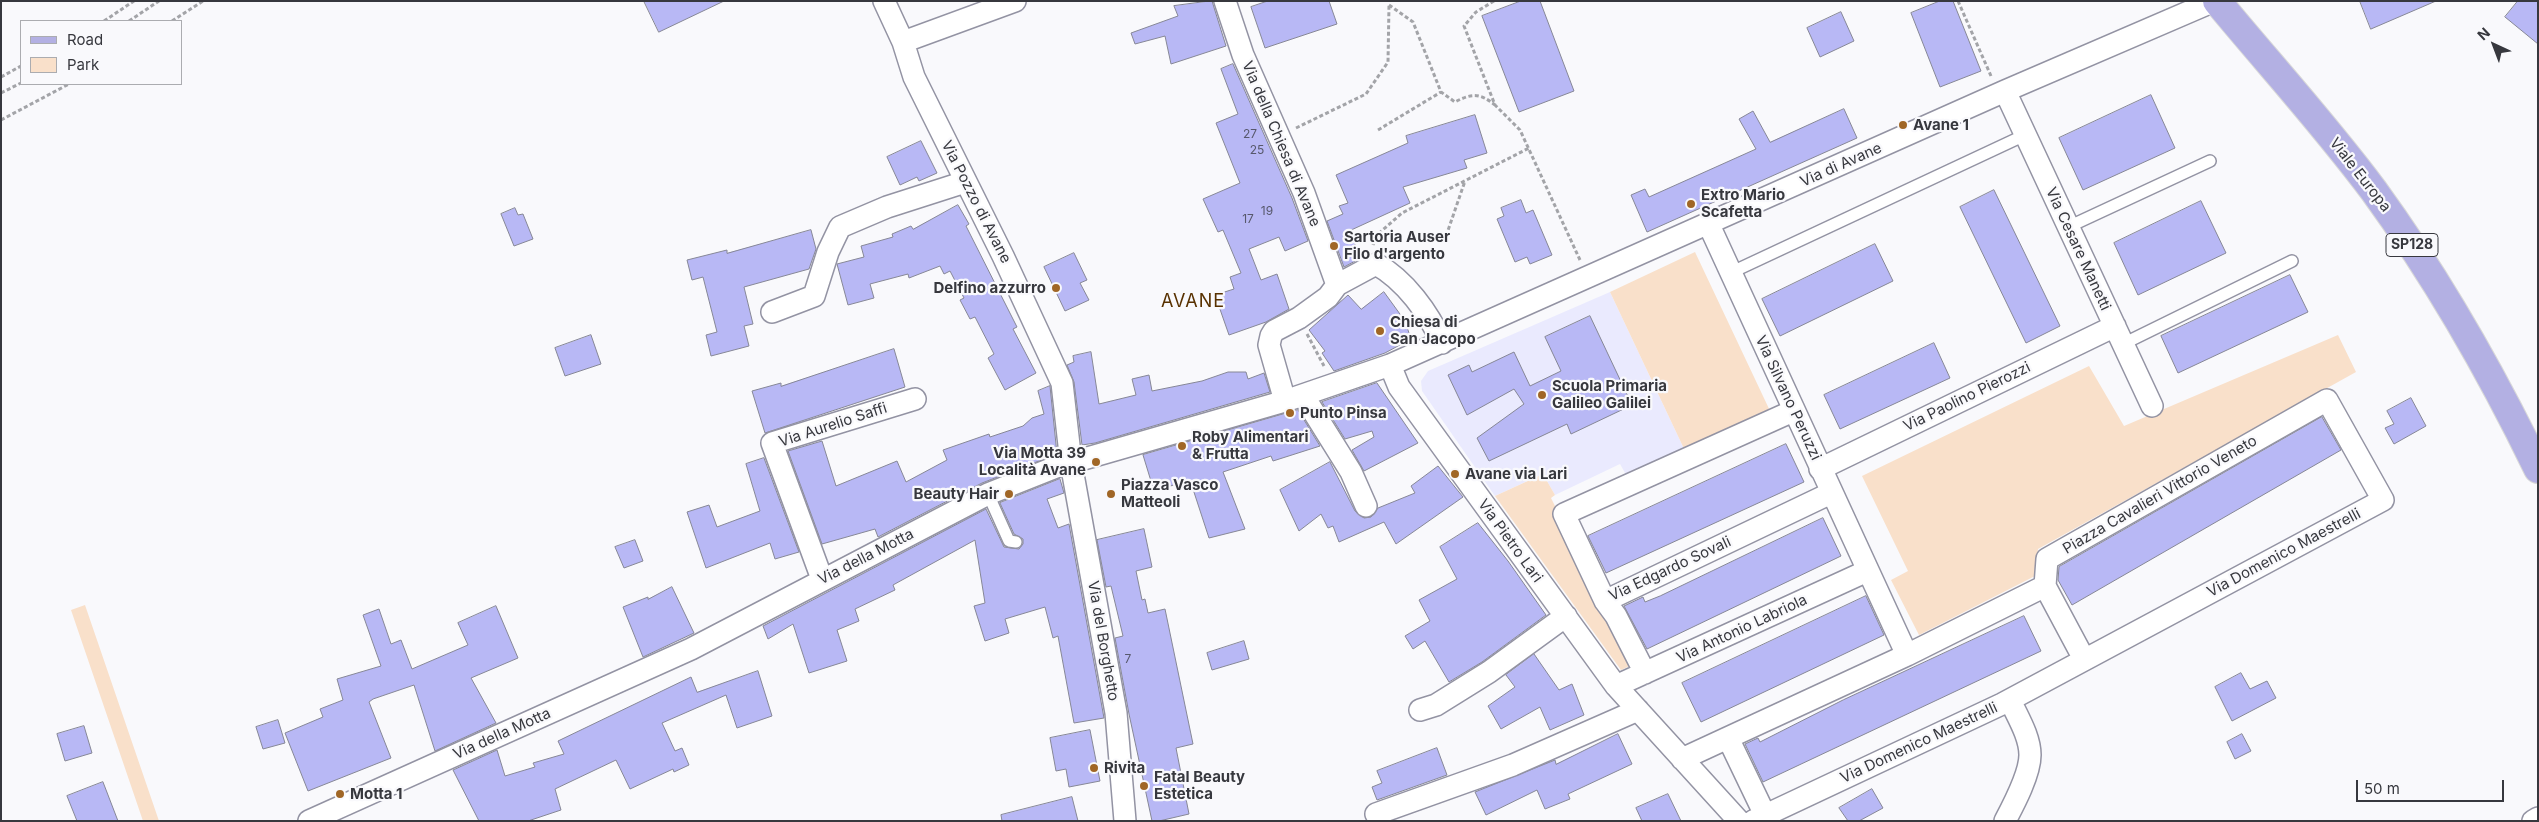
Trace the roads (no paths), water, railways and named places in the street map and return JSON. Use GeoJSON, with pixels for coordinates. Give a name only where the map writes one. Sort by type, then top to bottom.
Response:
{"type":"FeatureCollection","features":[{"type":"Feature","properties":{"kind":"main road","name":"Viale Europa"},"geometry":{"type":"LineString","coordinates":[[2215,1],[2357,170],[2430,271],[2487,368],[2538,469]]}},
{"type":"Feature","properties":{"kind":"street","name":"Via Pozzo di Avane"},"geometry":{"type":"LineString","coordinates":[[884,1],[903,42],[914,77],[1003,256],[1062,383],[1071,462]]}},
{"type":"Feature","properties":{"kind":"street"},"geometry":{"type":"LineString","coordinates":[[903,42],[1015,1]]}},
{"type":"Feature","properties":{"kind":"street","name":"Via della Chiesa di Avane"},"geometry":{"type":"LineString","coordinates":[[1225,1],[1243,55],[1304,193],[1337,285]]}},
{"type":"Feature","properties":{"kind":"street","name":"Via di Avane"},"geometry":{"type":"LineString","coordinates":[[1442,344],[2002,92],[2215,1]]}},
{"type":"Feature","properties":{"kind":"street","name":"Via Cesare Manetti"},"geometry":{"type":"LineString","coordinates":[[2002,92],[2025,135],[2152,406]]}},
{"type":"Feature","properties":{"kind":"street"},"geometry":{"type":"LineString","coordinates":[[772,312],[814,296],[828,252],[840,227],[886,207],[965,182]]}},
{"type":"Feature","properties":{"kind":"street","name":"Via Silvano Peruzzi"},"geometry":{"type":"LineString","coordinates":[[1709,225],[1867,571]]}},
{"type":"Feature","properties":{"kind":"street"},"geometry":{"type":"LineString","coordinates":[[1366,506],[1351,472],[1294,398],[1269,345],[1270,336],[1274,331],[1299,318],[1328,298],[1337,285],[1376,264],[1388,270],[1406,289],[1432,322],[1442,344]]}},
{"type":"Feature","properties":{"kind":"street","name":"Via Paolino Pierozzi"},"geometry":{"type":"LineString","coordinates":[[1820,469],[2119,335]]}},
{"type":"Feature","properties":{"kind":"street","name":"Via della Motta"},"geometry":{"type":"LineString","coordinates":[[309,821],[691,649],[988,494],[1071,462],[1294,398],[1390,365],[1442,344]]}},
{"type":"Feature","properties":{"kind":"street","name":"Via Pietro Lari"},"geometry":{"type":"LineString","coordinates":[[1390,365],[1399,387],[1616,686],[1739,821]]}},
{"type":"Feature","properties":{"kind":"street","name":"Via Aurelio Saffi"},"geometry":{"type":"LineString","coordinates":[[822,579],[772,443],[915,399]]}},
{"type":"Feature","properties":{"kind":"street","name":"Piazza Cavalieri Vittorio Veneto"},"geometry":{"type":"LineString","coordinates":[[2045,586],[2047,559],[2327,400]]}},
{"type":"Feature","properties":{"kind":"street","name":"Via Domenico Maestrelli"},"geometry":{"type":"LineString","coordinates":[[1759,818],[2010,700],[2383,500],[2327,400]]}},
{"type":"Feature","properties":{"kind":"street","name":"Via Edgardo Sovali"},"geometry":{"type":"LineString","coordinates":[[1793,411],[1564,514],[1605,601],[1831,493]]}},
{"type":"Feature","properties":{"kind":"street","name":"Via del Borghetto"},"geometry":{"type":"LineString","coordinates":[[1071,462],[1116,713],[1125,821]]}},
{"type":"Feature","properties":{"kind":"street"},"geometry":{"type":"LineString","coordinates":[[1867,571],[1907,655]]}},
{"type":"Feature","properties":{"kind":"street","name":"Via Antonio Labriola"},"geometry":{"type":"LineString","coordinates":[[1616,686],[1867,571]]}},
{"type":"Feature","properties":{"kind":"street"},"geometry":{"type":"LineString","coordinates":[[1682,759],[1907,655],[2045,586],[2084,659]]}},
{"type":"Feature","properties":{"kind":"street"},"geometry":{"type":"LineString","coordinates":[[1605,601],[1616,616],[1645,673]]}},
{"type":"Feature","properties":{"kind":"street"},"geometry":{"type":"LineString","coordinates":[[1420,710],[1436,704],[1489,672],[1566,616]]}},
{"type":"Feature","properties":{"kind":"street"},"geometry":{"type":"LineString","coordinates":[[2005,821],[2014,804],[2030,755],[2028,740],[2010,700]]}},
{"type":"Feature","properties":{"kind":"street"},"geometry":{"type":"LineString","coordinates":[[1376,814],[1513,765],[1638,710]]}},
{"type":"Feature","properties":{"kind":"street"},"geometry":{"type":"LineString","coordinates":[[1728,738],[1759,818]]}},
{"type":"Feature","properties":{"kind":"street"},"geometry":{"type":"LineString","coordinates":[[2533,821],[2538,818]]}},
{"type":"Feature","properties":{"kind":"lane"},"geometry":{"type":"LineString","coordinates":[[1730,272],[2025,135]]}},
{"type":"Feature","properties":{"kind":"lane"},"geometry":{"type":"LineString","coordinates":[[2068,227],[2210,161]]}},
{"type":"Feature","properties":{"kind":"lane"},"geometry":{"type":"LineString","coordinates":[[2119,335],[2292,261]]}},
{"type":"Feature","properties":{"kind":"lane"},"geometry":{"type":"LineString","coordinates":[[988,494],[1010,541],[1016,542]]}},
{"type":"Feature","properties":{"kind":"place","name":"Avane 1"},"geometry":{"type":"Point","coordinates":[1903,125]}},
{"type":"Feature","properties":{"kind":"place","name":"Extro Mario Scafetta"},"geometry":{"type":"Point","coordinates":[1691,204]}},
{"type":"Feature","properties":{"kind":"place","name":"Sartoria Auser Filo d'argento"},"geometry":{"type":"Point","coordinates":[1334,246]}},
{"type":"Feature","properties":{"kind":"place","name":"Delfino azzurro"},"geometry":{"type":"Point","coordinates":[1056,288]}},
{"type":"Feature","properties":{"kind":"place","name":"Chiesa di San Jacopo"},"geometry":{"type":"Point","coordinates":[1380,331]}},
{"type":"Feature","properties":{"kind":"place","name":"Scuola Primaria Galileo Galilei"},"geometry":{"type":"Point","coordinates":[1542,395]}},
{"type":"Feature","properties":{"kind":"place","name":"Punto Pinsa"},"geometry":{"type":"Point","coordinates":[1290,413]}},
{"type":"Feature","properties":{"kind":"place","name":"Roby Alimentari & Frutta"},"geometry":{"type":"Point","coordinates":[1182,446]}},
{"type":"Feature","properties":{"kind":"place","name":"Via Motta 39 Località Avane"},"geometry":{"type":"Point","coordinates":[1096,462]}},
{"type":"Feature","properties":{"kind":"place","name":"Avane via Lari"},"geometry":{"type":"Point","coordinates":[1455,474]}},
{"type":"Feature","properties":{"kind":"place","name":"Beauty Hair"},"geometry":{"type":"Point","coordinates":[1009,494]}},
{"type":"Feature","properties":{"kind":"place","name":"Piazza Vasco Matteoli"},"geometry":{"type":"Point","coordinates":[1111,494]}},
{"type":"Feature","properties":{"kind":"place","name":"Rivita"},"geometry":{"type":"Point","coordinates":[1094,768]}},
{"type":"Feature","properties":{"kind":"place","name":"Fatal Beauty Estetica"},"geometry":{"type":"Point","coordinates":[1144,786]}},
{"type":"Feature","properties":{"kind":"place","name":"Motta 1"},"geometry":{"type":"Point","coordinates":[340,794]}},
{"type":"Feature","properties":{"kind":"district","name":"AVANE"},"geometry":{"type":"Point","coordinates":[1193,302]}}]}
